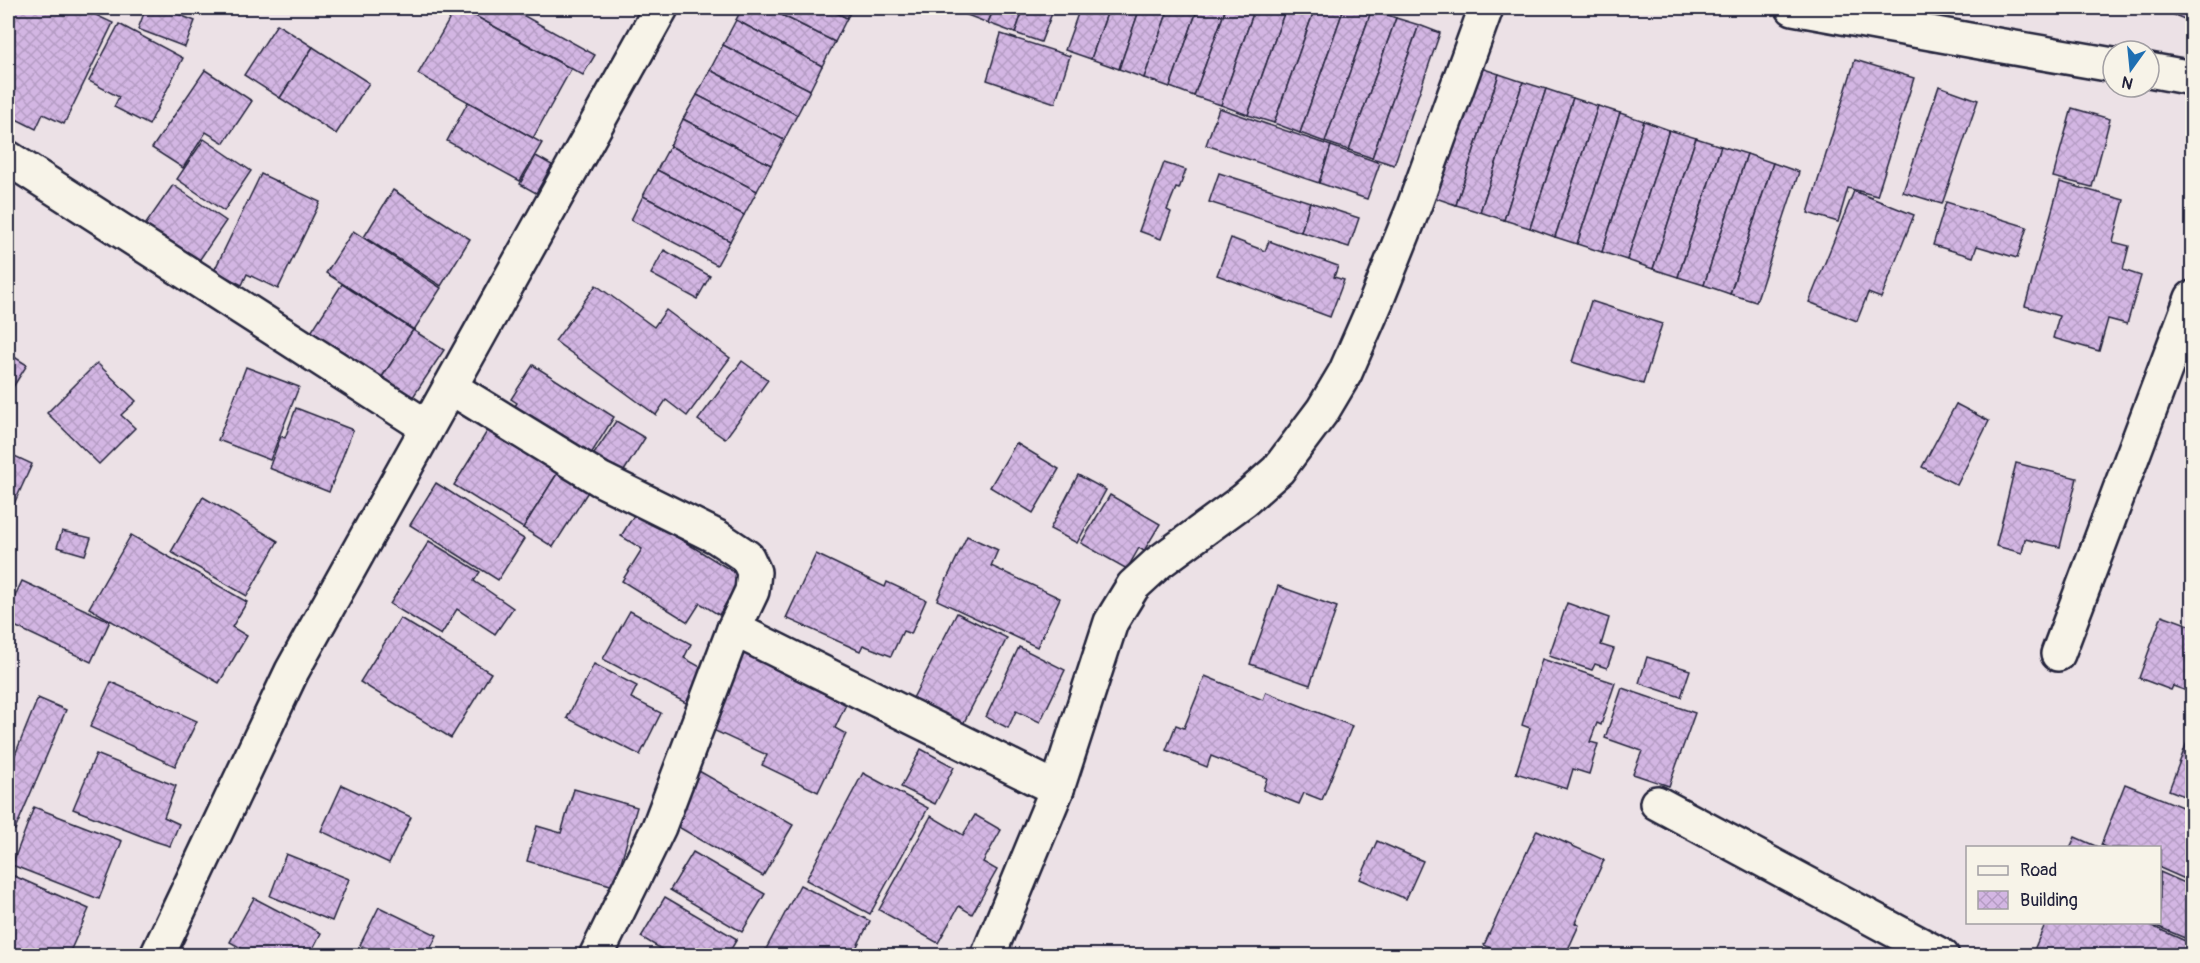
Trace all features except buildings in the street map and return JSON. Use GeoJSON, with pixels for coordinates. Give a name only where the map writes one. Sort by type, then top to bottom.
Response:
{"type":"FeatureCollection","features":[{"type":"Feature","properties":{"kind":"main road"},"geometry":{"type":"LineString","coordinates":[[157,956],[292,671],[661,8]]}},
{"type":"Feature","properties":{"kind":"main road"},"geometry":{"type":"LineString","coordinates":[[988,956],[1057,789],[1112,622],[1133,586],[1158,563],[1244,500],[1278,470],[1323,410],[1345,373],[1376,302],[1413,209],[1486,8]]}},
{"type":"Feature","properties":{"kind":"main road"},"geometry":{"type":"LineString","coordinates":[[1793,8],[2101,62]]}},
{"type":"Feature","properties":{"kind":"main road"},"geometry":{"type":"LineString","coordinates":[[2161,72],[2193,78]]}},
{"type":"Feature","properties":{"kind":"main road"},"geometry":{"type":"LineString","coordinates":[[8,158],[427,427]]}},
{"type":"Feature","properties":{"kind":"main road"},"geometry":{"type":"LineString","coordinates":[[2058,654],[2193,298]]}},
{"type":"Feature","properties":{"kind":"main road"},"geometry":{"type":"LineString","coordinates":[[450,387],[600,479],[717,537],[747,557],[754,572],[752,591],[734,629],[659,828],[596,956]]}},
{"type":"Feature","properties":{"kind":"main road"},"geometry":{"type":"LineString","coordinates":[[734,629],[1057,789]]}},
{"type":"Feature","properties":{"kind":"main road"},"geometry":{"type":"LineString","coordinates":[[1657,803],[1942,956]]}}]}
